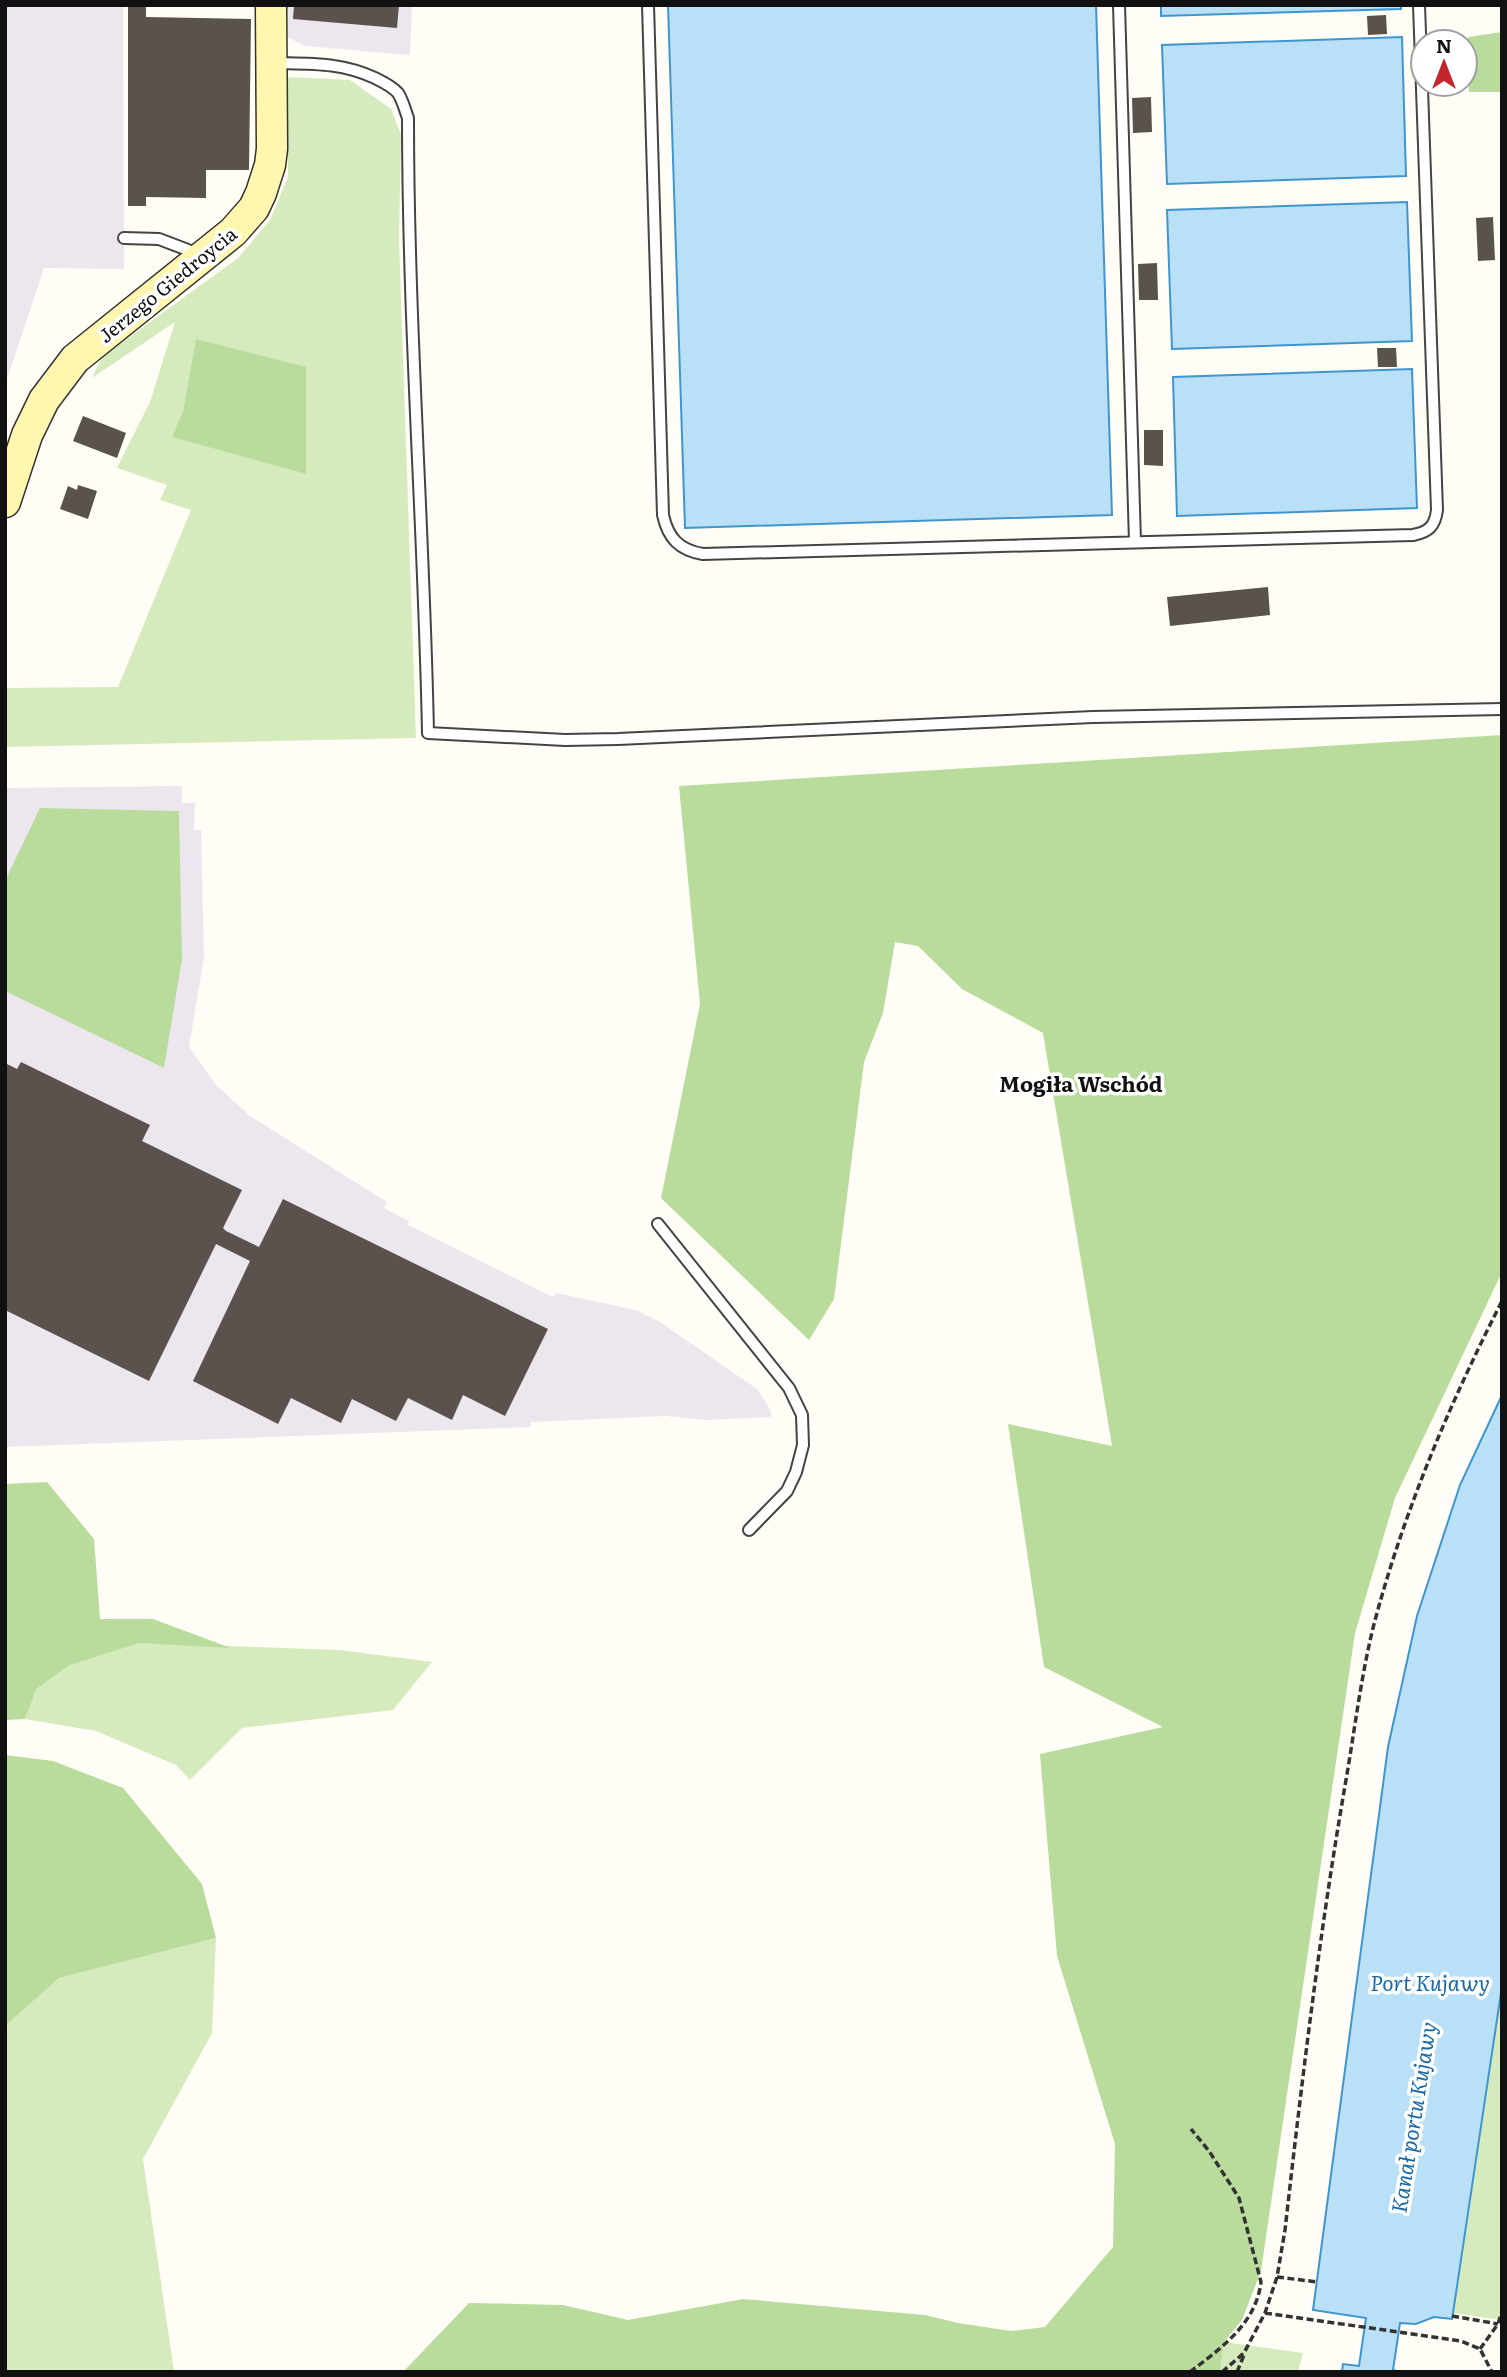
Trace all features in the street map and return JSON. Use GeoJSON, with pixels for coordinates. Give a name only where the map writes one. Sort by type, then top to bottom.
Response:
{"type":"FeatureCollection","features":[{"type":"Feature","properties":{"kind":"street","name":"Jerzego Giedroycia"},"geometry":{"type":"LineString","coordinates":[[5,502],[27,435],[38,411],[75,359],[233,232],[254,208],[267,178],[272,149],[271,5]]}},
{"type":"Feature","properties":{"kind":"lane"},"geometry":{"type":"LineString","coordinates":[[648,5],[662,498],[666,529],[673,539],[681,547],[703,554],[1413,535],[1424,533],[1431,528],[1436,521],[1419,5]]}},
{"type":"Feature","properties":{"kind":"lane"},"geometry":{"type":"LineString","coordinates":[[1119,5],[1135,542]]}},
{"type":"Feature","properties":{"kind":"lane"},"geometry":{"type":"LineString","coordinates":[[271,63],[340,65],[360,71],[396,91],[408,118],[428,733],[565,740],[618,739],[1093,717],[1502,709]]}},
{"type":"Feature","properties":{"kind":"lane"},"geometry":{"type":"LineString","coordinates":[[124,238],[159,239],[204,256]]}},
{"type":"Feature","properties":{"kind":"lane"},"geometry":{"type":"LineString","coordinates":[[658,1224],[789,1388],[802,1415],[803,1445],[796,1472],[787,1491],[749,1530]]}},
{"type":"Feature","properties":{"kind":"path"},"geometry":{"type":"LineString","coordinates":[[1237,2372],[1265,2313],[1277,2277],[1327,1891],[1357,1717],[1360,1679],[1386,1584],[1418,1485],[1463,1377],[1502,1301]]}},
{"type":"Feature","properties":{"kind":"path"},"geometry":{"type":"LineString","coordinates":[[1190,2372],[1217,2351],[1252,2315],[1261,2282],[1239,2198],[1209,2151],[1191,2129]]}},
{"type":"Feature","properties":{"kind":"path"},"geometry":{"type":"LineString","coordinates":[[1277,2277],[1318,2282]]}},
{"type":"Feature","properties":{"kind":"path"},"geometry":{"type":"LineString","coordinates":[[1259,2295],[1270,2300]]}},
{"type":"Feature","properties":{"kind":"path"},"geometry":{"type":"LineString","coordinates":[[1480,2349],[1499,2322],[1502,2311]]}},
{"type":"Feature","properties":{"kind":"path"},"geometry":{"type":"LineString","coordinates":[[1265,2313],[1461,2341],[1480,2349],[1492,2372]]}},
{"type":"Feature","properties":{"kind":"path"},"geometry":{"type":"LineString","coordinates":[[1452,2316],[1499,2322]]}},
{"type":"Feature","properties":{"kind":"path"},"geometry":{"type":"LineString","coordinates":[[1222,2372],[1244,2353]]}},
{"type":"Feature","properties":{"kind":"shaded area"},"geometry":{"type":"Polygon","coordinates":[[[5,5],[123,5],[124,269],[44,268],[5,385],[5,5]]]}},
{"type":"Feature","properties":{"kind":"shaded area"},"geometry":{"type":"Polygon","coordinates":[[[287,5],[412,5],[410,55],[305,46],[287,37],[287,5]]]}},
{"type":"Feature","properties":{"kind":"shaded area"},"geometry":{"type":"Polygon","coordinates":[[[182,786],[182,803],[195,803],[194,830],[201,830],[204,957],[189,1047],[216,1085],[250,1116],[387,1202],[384,1208],[409,1221],[408,1225],[553,1297],[556,1293],[636,1310],[660,1322],[757,1389],[771,1411],[771,1417],[706,1420],[666,1416],[531,1422],[530,1427],[5,1447],[5,788],[182,786]]]}},
{"type":"Feature","properties":{"kind":"green space"},"geometry":{"type":"Polygon","coordinates":[[[1502,32],[1502,92],[1479,92],[1479,35],[1502,32]]]}},
{"type":"Feature","properties":{"kind":"green space"},"geometry":{"type":"Polygon","coordinates":[[[288,77],[350,80],[391,109],[401,135],[399,240],[416,738],[5,747],[5,688],[118,687],[191,510],[160,500],[167,485],[117,468],[150,402],[175,322],[92,378],[102,357],[238,258],[270,220],[288,177],[288,77]],[[196,340],[183,411],[173,437],[306,474],[196,340]]]}},
{"type":"Feature","properties":{"kind":"green space"},"geometry":{"type":"Polygon","coordinates":[[[196,339],[306,367],[306,474],[172,437],[183,411],[196,339]]]}},
{"type":"Feature","properties":{"kind":"green space"},"geometry":{"type":"Polygon","coordinates":[[[1502,735],[1502,1272],[1395,1498],[1355,1633],[1261,2271],[1242,2320],[1224,2342],[1220,2372],[403,2372],[469,2303],[563,2305],[628,2320],[743,2299],[925,2315],[1011,2331],[1045,2327],[1113,2247],[1115,2144],[1057,1956],[1040,1754],[1163,1727],[1044,1667],[1008,1424],[1112,1446],[1043,1033],[962,989],[918,946],[895,942],[883,1013],[864,1062],[834,1299],[809,1340],[661,1198],[700,1004],[679,786],[1502,735]]]}},
{"type":"Feature","properties":{"kind":"green space"},"geometry":{"type":"Polygon","coordinates":[[[40,808],[179,811],[182,959],[164,1068],[5,991],[5,881],[40,808]]]}},
{"type":"Feature","properties":{"kind":"green space"},"geometry":{"type":"Polygon","coordinates":[[[47,1482],[94,1539],[100,1619],[153,1619],[231,1648],[140,1643],[70,1665],[36,1689],[25,1719],[5,1720],[5,1484],[47,1482]]]}},
{"type":"Feature","properties":{"kind":"green space"},"geometry":{"type":"Polygon","coordinates":[[[140,1643],[340,1650],[432,1662],[393,1710],[242,1728],[190,1780],[176,1765],[96,1731],[25,1719],[35,1689],[70,1665],[140,1643]]]}},
{"type":"Feature","properties":{"kind":"green space"},"geometry":{"type":"Polygon","coordinates":[[[5,1755],[53,1761],[123,1788],[202,1884],[216,1938],[59,1978],[5,2026],[5,1755]]]}},
{"type":"Feature","properties":{"kind":"green space"},"geometry":{"type":"Polygon","coordinates":[[[216,1938],[212,2033],[143,2159],[174,2372],[5,2372],[5,2026],[59,1978],[216,1938]]]}},
{"type":"Feature","properties":{"kind":"green space"},"geometry":{"type":"Polygon","coordinates":[[[1502,1986],[1502,2320],[1453,2313],[1502,1986]]]}},
{"type":"Feature","properties":{"kind":"green space"},"geometry":{"type":"Polygon","coordinates":[[[1224,2342],[1303,2353],[1298,2372],[1220,2372],[1224,2342]]]}},
{"type":"Feature","properties":{"kind":"water"},"geometry":{"type":"Polygon","coordinates":[[[668,5],[1096,5],[1112,515],[685,528],[668,5]]]}},
{"type":"Feature","properties":{"kind":"water"},"geometry":{"type":"Polygon","coordinates":[[[1161,5],[1401,5],[1401,9],[1161,16],[1161,5]]]}},
{"type":"Feature","properties":{"kind":"water"},"geometry":{"type":"Polygon","coordinates":[[[1402,37],[1406,176],[1167,184],[1162,45],[1402,37]]]}},
{"type":"Feature","properties":{"kind":"water"},"geometry":{"type":"Polygon","coordinates":[[[1407,202],[1412,341],[1172,349],[1167,210],[1407,202]]]}},
{"type":"Feature","properties":{"kind":"water"},"geometry":{"type":"Polygon","coordinates":[[[1412,369],[1417,508],[1177,516],[1173,377],[1412,369]]]}},
{"type":"Feature","properties":{"kind":"water","name":"Port Kujawy"},"geometry":{"type":"Polygon","coordinates":[[[1502,1395],[1502,1986],[1453,2313],[1452,2319],[1434,2317],[1416,2324],[1400,2323],[1393,2370],[1401,2372],[1342,2372],[1343,2364],[1359,2366],[1366,2318],[1313,2310],[1388,1747],[1417,1616],[1460,1485],[1502,1395]]]}},
{"type":"Feature","properties":{"kind":"building"},"geometry":{"type":"Polygon","coordinates":[[[128,5],[146,5],[146,17],[251,19],[249,170],[206,170],[206,198],[146,197],[146,206],[128,206],[128,5]]]}},
{"type":"Feature","properties":{"kind":"building"},"geometry":{"type":"Polygon","coordinates":[[[294,5],[399,5],[397,28],[293,19],[294,5]]]}},
{"type":"Feature","properties":{"kind":"building"},"geometry":{"type":"Polygon","coordinates":[[[1386,15],[1387,34],[1368,35],[1367,16],[1386,15]]]}},
{"type":"Feature","properties":{"kind":"building"},"geometry":{"type":"Polygon","coordinates":[[[1151,97],[1152,132],[1133,133],[1132,98],[1151,97]]]}},
{"type":"Feature","properties":{"kind":"building"},"geometry":{"type":"Polygon","coordinates":[[[1493,217],[1495,260],[1478,261],[1476,218],[1493,217]]]}},
{"type":"Feature","properties":{"kind":"building"},"geometry":{"type":"Polygon","coordinates":[[[1157,263],[1158,300],[1139,300],[1138,264],[1157,263]]]}},
{"type":"Feature","properties":{"kind":"building"},"geometry":{"type":"Polygon","coordinates":[[[1377,348],[1396,348],[1397,367],[1378,367],[1377,348]]]}},
{"type":"Feature","properties":{"kind":"building"},"geometry":{"type":"Polygon","coordinates":[[[83,416],[126,433],[117,458],[73,441],[83,416]]]}},
{"type":"Feature","properties":{"kind":"building"},"geometry":{"type":"Polygon","coordinates":[[[1144,430],[1163,430],[1163,466],[1144,465],[1144,430]]]}},
{"type":"Feature","properties":{"kind":"building"},"geometry":{"type":"Polygon","coordinates":[[[78,485],[97,491],[88,519],[60,509],[68,486],[77,490],[78,485]]]}},
{"type":"Feature","properties":{"kind":"building"},"geometry":{"type":"Polygon","coordinates":[[[1268,587],[1270,615],[1170,626],[1167,597],[1268,587]]]}},
{"type":"Feature","properties":{"kind":"building"},"geometry":{"type":"Polygon","coordinates":[[[21,1062],[150,1125],[142,1141],[242,1190],[223,1228],[226,1231],[259,1247],[283,1199],[548,1329],[505,1416],[463,1395],[452,1420],[408,1398],[396,1421],[352,1399],[341,1423],[291,1398],[278,1424],[193,1381],[250,1261],[216,1244],[149,1381],[5,1310],[5,1063],[17,1069],[21,1062]]]}},
{"type":"Feature","properties":{"kind":"district","name":"Mogiła Wschód"},"geometry":{"type":"Point","coordinates":[1081,1082]}},
{"type":"Feature","properties":{"kind":"water label","name":"Kanał portu Kujawy"},"geometry":{"type":"Point","coordinates":[1412,2117]}}]}
